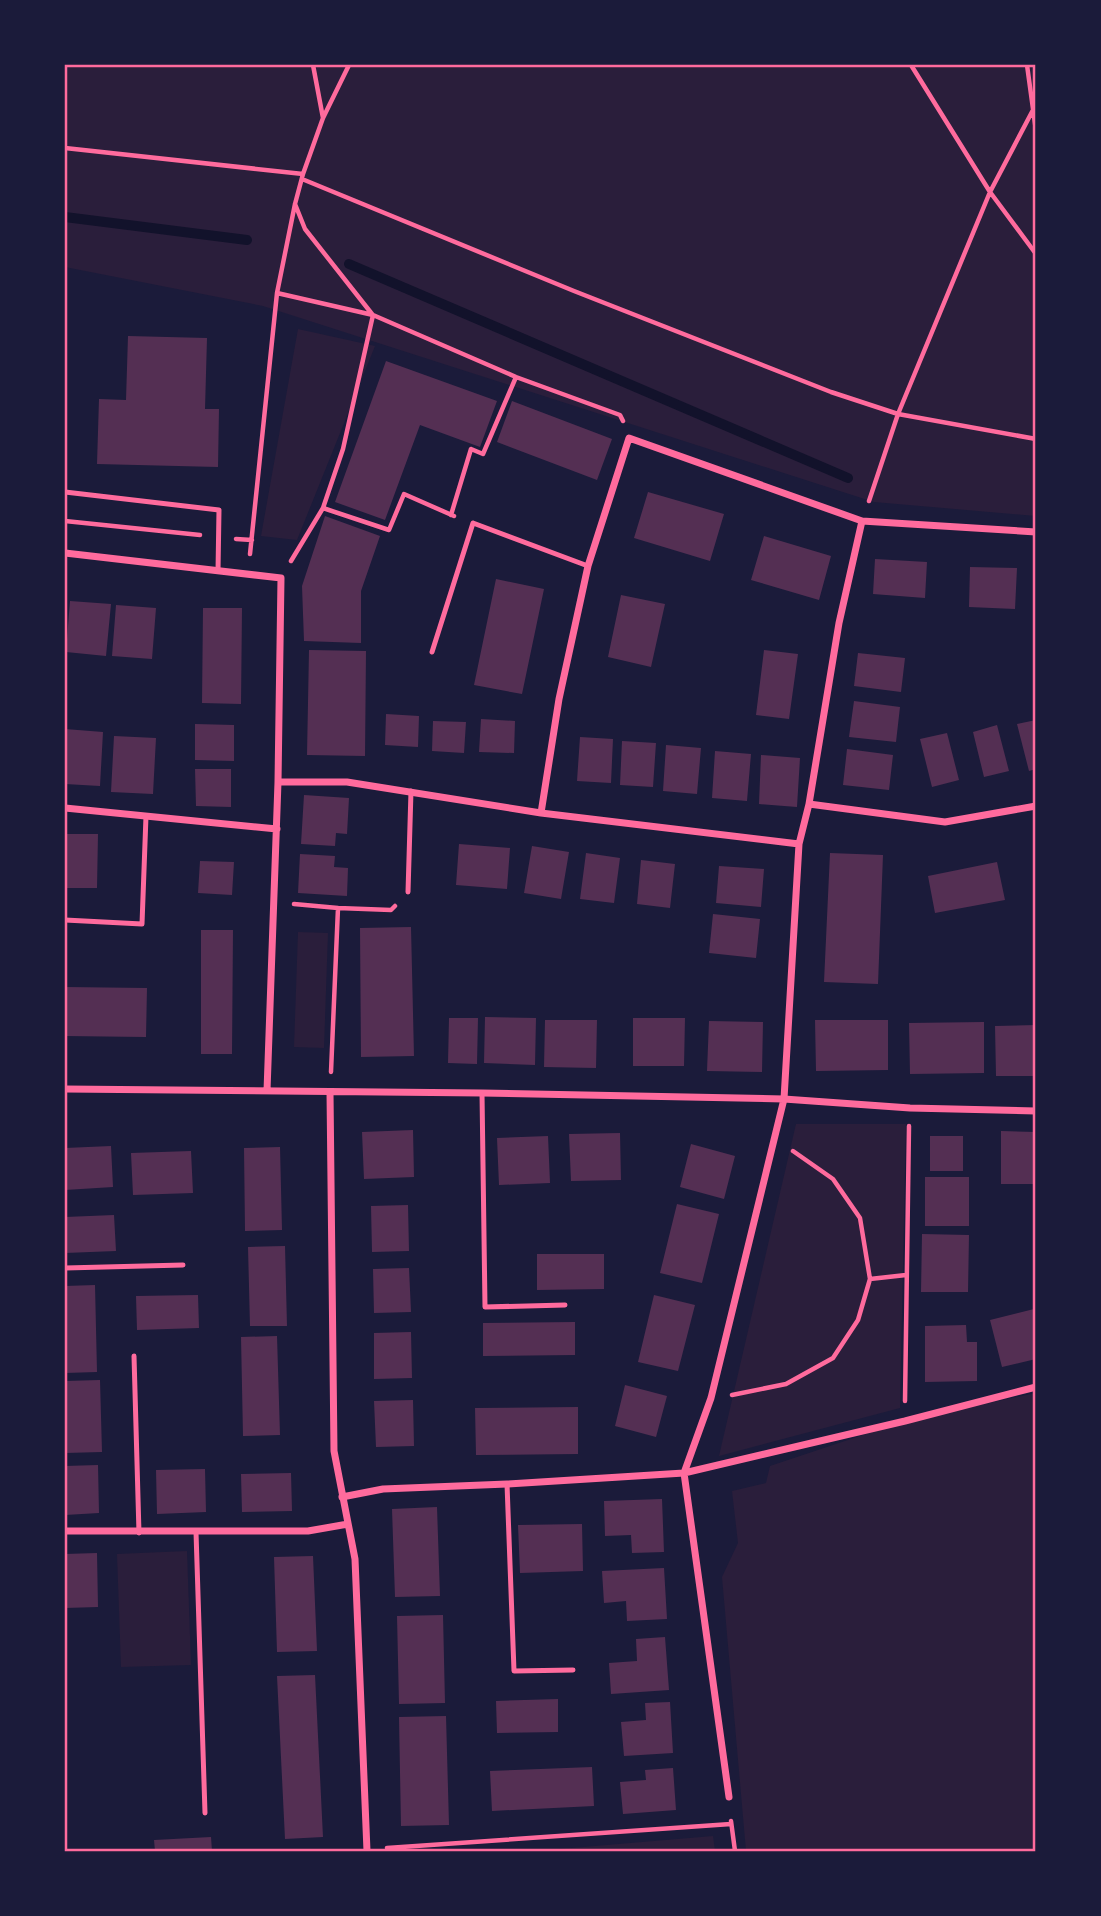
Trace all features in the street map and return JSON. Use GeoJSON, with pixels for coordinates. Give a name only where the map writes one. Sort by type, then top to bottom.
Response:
{"type":"FeatureCollection","features":[{"type":"Feature","properties":{"kind":"street"},"geometry":{"type":"LineString","coordinates":[[541,813],[559,699],[588,566],[629,438],[862,521],[1036,532]]}},
{"type":"Feature","properties":{"kind":"street"},"geometry":{"type":"LineString","coordinates":[[729,1797],[684,1473],[711,1398],[784,1099],[799,844],[809,804],[839,623],[862,521]]}},
{"type":"Feature","properties":{"kind":"street"},"geometry":{"type":"LineString","coordinates":[[65,553],[281,578],[277,829],[272,903],[267,1091]]}},
{"type":"Feature","properties":{"kind":"street"},"geometry":{"type":"LineString","coordinates":[[278,782],[347,782],[541,813],[799,844]]}},
{"type":"Feature","properties":{"kind":"street"},"geometry":{"type":"LineString","coordinates":[[809,804],[945,822],[1036,806]]}},
{"type":"Feature","properties":{"kind":"street"},"geometry":{"type":"LineString","coordinates":[[65,808],[277,829]]}},
{"type":"Feature","properties":{"kind":"street"},"geometry":{"type":"LineString","coordinates":[[65,1089],[784,1099],[910,1108],[1036,1111]]}},
{"type":"Feature","properties":{"kind":"street"},"geometry":{"type":"LineString","coordinates":[[330,1092],[334,1451],[355,1559],[367,1850]]}},
{"type":"Feature","properties":{"kind":"street"},"geometry":{"type":"LineString","coordinates":[[342,1497],[383,1489],[684,1473],[1036,1387]]}},
{"type":"Feature","properties":{"kind":"street"},"geometry":{"type":"LineString","coordinates":[[65,1531],[308,1531],[348,1524]]}},
{"type":"Feature","properties":{"kind":"lane"},"geometry":{"type":"LineString","coordinates":[[65,492],[219,510],[218,571]]}},
{"type":"Feature","properties":{"kind":"lane"},"geometry":{"type":"LineString","coordinates":[[432,652],[473,523],[588,566]]}},
{"type":"Feature","properties":{"kind":"lane"},"geometry":{"type":"LineString","coordinates":[[408,892],[411,791]]}},
{"type":"Feature","properties":{"kind":"lane"},"geometry":{"type":"LineString","coordinates":[[65,920],[142,924],[146,816]]}},
{"type":"Feature","properties":{"kind":"lane"},"geometry":{"type":"LineString","coordinates":[[482,1093],[485,1307],[565,1305]]}},
{"type":"Feature","properties":{"kind":"lane"},"geometry":{"type":"LineString","coordinates":[[65,1268],[183,1265]]}},
{"type":"Feature","properties":{"kind":"lane"},"geometry":{"type":"LineString","coordinates":[[134,1356],[139,1533]]}},
{"type":"Feature","properties":{"kind":"lane"},"geometry":{"type":"LineString","coordinates":[[507,1484],[514,1671],[573,1670]]}},
{"type":"Feature","properties":{"kind":"lane"},"geometry":{"type":"LineString","coordinates":[[196,1532],[205,1813]]}},
{"type":"Feature","properties":{"kind":"path"},"geometry":{"type":"LineString","coordinates":[[313,65],[323,118]]}},
{"type":"Feature","properties":{"kind":"path"},"geometry":{"type":"LineString","coordinates":[[246,574],[253,540],[277,293],[295,204],[323,118],[349,65]]}},
{"type":"Feature","properties":{"kind":"path"},"geometry":{"type":"LineString","coordinates":[[911,65],[990,192],[1036,254]]}},
{"type":"Feature","properties":{"kind":"path"},"geometry":{"type":"LineString","coordinates":[[1027,65],[1034,94],[1036,131]]}},
{"type":"Feature","properties":{"kind":"path"},"geometry":{"type":"LineString","coordinates":[[862,521],[898,414],[990,192],[1033,110]]}},
{"type":"Feature","properties":{"kind":"path"},"geometry":{"type":"LineString","coordinates":[[65,148],[303,177],[726,351],[831,391],[898,414],[1036,439]]}},
{"type":"Feature","properties":{"kind":"path"},"geometry":{"type":"LineString","coordinates":[[295,204],[305,229],[373,315]]}},
{"type":"Feature","properties":{"kind":"path"},"geometry":{"type":"LineString","coordinates":[[277,293],[373,315],[516,376],[620,415],[629,438]]}},
{"type":"Feature","properties":{"kind":"path"},"geometry":{"type":"LineString","coordinates":[[281,578],[323,508],[343,449],[373,315]]}},
{"type":"Feature","properties":{"kind":"path"},"geometry":{"type":"LineString","coordinates":[[452,514],[471,449],[484,454],[516,376]]}},
{"type":"Feature","properties":{"kind":"path"},"geometry":{"type":"LineString","coordinates":[[323,508],[389,530],[404,494],[473,523]]}},
{"type":"Feature","properties":{"kind":"path"},"geometry":{"type":"LineString","coordinates":[[65,521],[253,540]]}},
{"type":"Feature","properties":{"kind":"path"},"geometry":{"type":"LineString","coordinates":[[272,903],[391,909],[408,892]]}},
{"type":"Feature","properties":{"kind":"path"},"geometry":{"type":"LineString","coordinates":[[330,1092],[338,908]]}},
{"type":"Feature","properties":{"kind":"path"},"geometry":{"type":"LineString","coordinates":[[905,1421],[910,1108]]}},
{"type":"Feature","properties":{"kind":"path"},"geometry":{"type":"LineString","coordinates":[[711,1398],[786,1384],[833,1358],[858,1320],[870,1279],[860,1218],[833,1179],[775,1139]]}},
{"type":"Feature","properties":{"kind":"path"},"geometry":{"type":"LineString","coordinates":[[870,1279],[906,1275]]}},
{"type":"Feature","properties":{"kind":"path"},"geometry":{"type":"LineString","coordinates":[[729,1797],[735,1851]]}},
{"type":"Feature","properties":{"kind":"path"},"geometry":{"type":"LineString","coordinates":[[367,1850],[732,1824]]}},
{"type":"Feature","properties":{"kind":"shaded area"},"geometry":{"type":"Polygon","coordinates":[[[65,65],[1036,65],[1036,516],[874,502],[263,306],[65,267],[65,65]]]}},
{"type":"Feature","properties":{"kind":"shaded area"},"geometry":{"type":"Polygon","coordinates":[[[298,329],[375,346],[297,540],[261,536],[298,329]]]}},
{"type":"Feature","properties":{"kind":"shaded area"},"geometry":{"type":"Polygon","coordinates":[[[298,932],[328,933],[324,1048],[294,1047],[298,932]]]}},
{"type":"Feature","properties":{"kind":"shaded area"},"geometry":{"type":"Polygon","coordinates":[[[796,1124],[906,1124],[900,1408],[719,1456],[796,1124]]]}},
{"type":"Feature","properties":{"kind":"shaded area"},"geometry":{"type":"Polygon","coordinates":[[[1036,1393],[1036,1851],[746,1851],[722,1577],[738,1543],[732,1491],[766,1483],[770,1466],[905,1421],[1036,1393]]]}},
{"type":"Feature","properties":{"kind":"shaded area"},"geometry":{"type":"Polygon","coordinates":[[[187,1551],[191,1665],[121,1667],[117,1554],[187,1551]]]}},
{"type":"Feature","properties":{"kind":"shaded area"},"geometry":{"type":"Polygon","coordinates":[[[713,1836],[715,1851],[536,1851],[713,1836]]]}},
{"type":"Feature","properties":{"kind":"building"},"geometry":{"type":"Polygon","coordinates":[[[128,336],[207,338],[205,409],[219,409],[218,467],[97,464],[99,399],[126,400],[128,336]]]}},
{"type":"Feature","properties":{"kind":"building"},"geometry":{"type":"Polygon","coordinates":[[[386,361],[497,401],[480,447],[420,425],[385,520],[335,502],[386,361]]]}},
{"type":"Feature","properties":{"kind":"building"},"geometry":{"type":"Polygon","coordinates":[[[512,401],[612,439],[597,480],[497,442],[512,401]]]}},
{"type":"Feature","properties":{"kind":"building"},"geometry":{"type":"Polygon","coordinates":[[[648,492],[724,514],[710,561],[634,538],[648,492]]]}},
{"type":"Feature","properties":{"kind":"building"},"geometry":{"type":"Polygon","coordinates":[[[325,516],[380,536],[361,591],[361,643],[304,641],[302,586],[325,516]]]}},
{"type":"Feature","properties":{"kind":"building"},"geometry":{"type":"Polygon","coordinates":[[[764,536],[831,556],[819,600],[751,580],[764,536]]]}},
{"type":"Feature","properties":{"kind":"building"},"geometry":{"type":"Polygon","coordinates":[[[875,559],[927,562],[925,598],[873,594],[875,559]]]}},
{"type":"Feature","properties":{"kind":"building"},"geometry":{"type":"Polygon","coordinates":[[[970,567],[1017,568],[1015,609],[969,607],[970,567]]]}},
{"type":"Feature","properties":{"kind":"building"},"geometry":{"type":"Polygon","coordinates":[[[496,579],[544,589],[522,694],[474,685],[496,579]]]}},
{"type":"Feature","properties":{"kind":"building"},"geometry":{"type":"Polygon","coordinates":[[[621,595],[665,604],[651,667],[608,657],[621,595]]]}},
{"type":"Feature","properties":{"kind":"building"},"geometry":{"type":"Polygon","coordinates":[[[70,601],[111,604],[106,656],[66,652],[70,601]]]}},
{"type":"Feature","properties":{"kind":"building"},"geometry":{"type":"Polygon","coordinates":[[[116,605],[156,608],[152,659],[112,656],[116,605]]]}},
{"type":"Feature","properties":{"kind":"building"},"geometry":{"type":"Polygon","coordinates":[[[203,608],[242,608],[241,704],[202,703],[203,608]]]}},
{"type":"Feature","properties":{"kind":"building"},"geometry":{"type":"Polygon","coordinates":[[[309,650],[366,651],[365,756],[307,755],[309,650]]]}},
{"type":"Feature","properties":{"kind":"building"},"geometry":{"type":"Polygon","coordinates":[[[764,650],[798,654],[789,719],[756,715],[764,650]]]}},
{"type":"Feature","properties":{"kind":"building"},"geometry":{"type":"Polygon","coordinates":[[[858,653],[905,658],[901,692],[854,686],[858,653]]]}},
{"type":"Feature","properties":{"kind":"building"},"geometry":{"type":"Polygon","coordinates":[[[854,701],[900,707],[896,742],[849,737],[854,701]]]}},
{"type":"Feature","properties":{"kind":"building"},"geometry":{"type":"Polygon","coordinates":[[[386,714],[419,716],[418,747],[385,745],[386,714]]]}},
{"type":"Feature","properties":{"kind":"building"},"geometry":{"type":"Polygon","coordinates":[[[481,719],[515,721],[514,753],[479,752],[481,719]]]}},
{"type":"Feature","properties":{"kind":"building"},"geometry":{"type":"Polygon","coordinates":[[[1036,720],[1036,769],[1029,771],[1017,724],[1036,720]]]}},
{"type":"Feature","properties":{"kind":"building"},"geometry":{"type":"Polygon","coordinates":[[[433,721],[466,722],[464,753],[432,751],[433,721]]]}},
{"type":"Feature","properties":{"kind":"building"},"geometry":{"type":"Polygon","coordinates":[[[195,724],[234,725],[234,761],[195,760],[195,724]]]}},
{"type":"Feature","properties":{"kind":"building"},"geometry":{"type":"Polygon","coordinates":[[[997,725],[1009,771],[984,777],[973,732],[997,725]]]}},
{"type":"Feature","properties":{"kind":"building"},"geometry":{"type":"Polygon","coordinates":[[[65,729],[103,732],[100,786],[65,784],[65,729]]]}},
{"type":"Feature","properties":{"kind":"building"},"geometry":{"type":"Polygon","coordinates":[[[947,733],[959,780],[932,787],[920,739],[947,733]]]}},
{"type":"Feature","properties":{"kind":"building"},"geometry":{"type":"Polygon","coordinates":[[[114,736],[156,738],[153,794],[111,792],[114,736]]]}},
{"type":"Feature","properties":{"kind":"building"},"geometry":{"type":"Polygon","coordinates":[[[580,737],[613,739],[611,783],[577,781],[580,737]]]}},
{"type":"Feature","properties":{"kind":"building"},"geometry":{"type":"Polygon","coordinates":[[[622,741],[656,743],[653,787],[620,785],[622,741]]]}},
{"type":"Feature","properties":{"kind":"building"},"geometry":{"type":"Polygon","coordinates":[[[666,745],[701,748],[697,794],[663,791],[666,745]]]}},
{"type":"Feature","properties":{"kind":"building"},"geometry":{"type":"Polygon","coordinates":[[[847,749],[893,755],[889,790],[843,785],[847,749]]]}},
{"type":"Feature","properties":{"kind":"building"},"geometry":{"type":"Polygon","coordinates":[[[715,751],[751,754],[747,801],[712,798],[715,751]]]}},
{"type":"Feature","properties":{"kind":"building"},"geometry":{"type":"Polygon","coordinates":[[[761,755],[800,758],[797,807],[759,804],[761,755]]]}},
{"type":"Feature","properties":{"kind":"building"},"geometry":{"type":"Polygon","coordinates":[[[195,769],[231,769],[231,807],[196,806],[195,769]]]}},
{"type":"Feature","properties":{"kind":"building"},"geometry":{"type":"Polygon","coordinates":[[[304,795],[349,798],[347,834],[336,833],[335,846],[301,844],[304,795]]]}},
{"type":"Feature","properties":{"kind":"building"},"geometry":{"type":"Polygon","coordinates":[[[65,834],[98,834],[97,888],[65,888],[65,834]]]}},
{"type":"Feature","properties":{"kind":"building"},"geometry":{"type":"Polygon","coordinates":[[[459,844],[510,848],[507,889],[456,885],[459,844]]]}},
{"type":"Feature","properties":{"kind":"building"},"geometry":{"type":"Polygon","coordinates":[[[532,846],[569,852],[561,899],[524,893],[532,846]]]}},
{"type":"Feature","properties":{"kind":"building"},"geometry":{"type":"Polygon","coordinates":[[[586,853],[620,858],[614,903],[580,899],[586,853]]]}},
{"type":"Feature","properties":{"kind":"building"},"geometry":{"type":"Polygon","coordinates":[[[830,853],[883,855],[878,984],[824,982],[830,853]]]}},
{"type":"Feature","properties":{"kind":"building"},"geometry":{"type":"Polygon","coordinates":[[[300,854],[335,856],[334,867],[348,868],[347,896],[298,893],[300,854]]]}},
{"type":"Feature","properties":{"kind":"building"},"geometry":{"type":"Polygon","coordinates":[[[641,860],[675,864],[670,908],[637,904],[641,860]]]}},
{"type":"Feature","properties":{"kind":"building"},"geometry":{"type":"Polygon","coordinates":[[[200,861],[234,862],[232,895],[198,893],[200,861]]]}},
{"type":"Feature","properties":{"kind":"building"},"geometry":{"type":"Polygon","coordinates":[[[997,862],[1005,900],[935,913],[928,876],[997,862]]]}},
{"type":"Feature","properties":{"kind":"building"},"geometry":{"type":"Polygon","coordinates":[[[719,866],[764,869],[761,907],[716,903],[719,866]]]}},
{"type":"Feature","properties":{"kind":"building"},"geometry":{"type":"Polygon","coordinates":[[[713,914],[760,919],[756,958],[709,953],[713,914]]]}},
{"type":"Feature","properties":{"kind":"building"},"geometry":{"type":"Polygon","coordinates":[[[411,927],[414,1056],[361,1057],[360,928],[411,927]]]}},
{"type":"Feature","properties":{"kind":"building"},"geometry":{"type":"Polygon","coordinates":[[[201,930],[233,930],[232,1054],[201,1054],[201,930]]]}},
{"type":"Feature","properties":{"kind":"building"},"geometry":{"type":"Polygon","coordinates":[[[65,987],[147,988],[146,1037],[65,1036],[65,987]]]}},
{"type":"Feature","properties":{"kind":"building"},"geometry":{"type":"Polygon","coordinates":[[[485,1017],[536,1018],[535,1065],[484,1063],[485,1017]]]}},
{"type":"Feature","properties":{"kind":"building"},"geometry":{"type":"Polygon","coordinates":[[[449,1018],[478,1018],[477,1064],[448,1063],[449,1018]]]}},
{"type":"Feature","properties":{"kind":"building"},"geometry":{"type":"Polygon","coordinates":[[[633,1018],[685,1018],[684,1066],[633,1066],[633,1018]]]}},
{"type":"Feature","properties":{"kind":"building"},"geometry":{"type":"Polygon","coordinates":[[[545,1020],[597,1020],[596,1068],[544,1067],[545,1020]]]}},
{"type":"Feature","properties":{"kind":"building"},"geometry":{"type":"Polygon","coordinates":[[[815,1020],[888,1020],[888,1070],[816,1071],[815,1020]]]}},
{"type":"Feature","properties":{"kind":"building"},"geometry":{"type":"Polygon","coordinates":[[[709,1021],[763,1022],[762,1072],[707,1071],[709,1021]]]}},
{"type":"Feature","properties":{"kind":"building"},"geometry":{"type":"Polygon","coordinates":[[[984,1022],[984,1073],[910,1074],[909,1023],[984,1022]]]}},
{"type":"Feature","properties":{"kind":"building"},"geometry":{"type":"Polygon","coordinates":[[[1036,1025],[1036,1076],[996,1076],[995,1026],[1036,1025]]]}},
{"type":"Feature","properties":{"kind":"building"},"geometry":{"type":"Polygon","coordinates":[[[413,1130],[414,1177],[364,1179],[362,1132],[413,1130]]]}},
{"type":"Feature","properties":{"kind":"building"},"geometry":{"type":"Polygon","coordinates":[[[1001,1131],[1036,1132],[1036,1184],[1001,1184],[1001,1131]]]}},
{"type":"Feature","properties":{"kind":"building"},"geometry":{"type":"Polygon","coordinates":[[[620,1133],[621,1180],[571,1181],[569,1134],[620,1133]]]}},
{"type":"Feature","properties":{"kind":"building"},"geometry":{"type":"Polygon","coordinates":[[[548,1136],[550,1183],[499,1185],[497,1138],[548,1136]]]}},
{"type":"Feature","properties":{"kind":"building"},"geometry":{"type":"Polygon","coordinates":[[[930,1136],[963,1136],[963,1171],[930,1171],[930,1136]]]}},
{"type":"Feature","properties":{"kind":"building"},"geometry":{"type":"Polygon","coordinates":[[[691,1144],[735,1156],[724,1199],[680,1187],[691,1144]]]}},
{"type":"Feature","properties":{"kind":"building"},"geometry":{"type":"Polygon","coordinates":[[[111,1146],[113,1187],[65,1190],[65,1148],[111,1146]]]}},
{"type":"Feature","properties":{"kind":"building"},"geometry":{"type":"Polygon","coordinates":[[[280,1147],[282,1230],[245,1231],[244,1148],[280,1147]]]}},
{"type":"Feature","properties":{"kind":"building"},"geometry":{"type":"Polygon","coordinates":[[[191,1151],[193,1193],[133,1195],[131,1153],[191,1151]]]}},
{"type":"Feature","properties":{"kind":"building"},"geometry":{"type":"Polygon","coordinates":[[[925,1177],[969,1177],[969,1226],[925,1226],[925,1177]]]}},
{"type":"Feature","properties":{"kind":"building"},"geometry":{"type":"Polygon","coordinates":[[[677,1204],[719,1214],[702,1283],[660,1273],[677,1204]]]}},
{"type":"Feature","properties":{"kind":"building"},"geometry":{"type":"Polygon","coordinates":[[[408,1205],[409,1251],[372,1252],[371,1206],[408,1205]]]}},
{"type":"Feature","properties":{"kind":"building"},"geometry":{"type":"Polygon","coordinates":[[[114,1215],[116,1251],[65,1253],[65,1217],[114,1215]]]}},
{"type":"Feature","properties":{"kind":"building"},"geometry":{"type":"Polygon","coordinates":[[[922,1234],[969,1235],[968,1292],[921,1292],[922,1234]]]}},
{"type":"Feature","properties":{"kind":"building"},"geometry":{"type":"Polygon","coordinates":[[[285,1246],[287,1326],[250,1326],[248,1247],[285,1246]]]}},
{"type":"Feature","properties":{"kind":"building"},"geometry":{"type":"Polygon","coordinates":[[[537,1254],[604,1254],[604,1289],[537,1290],[537,1254]]]}},
{"type":"Feature","properties":{"kind":"building"},"geometry":{"type":"Polygon","coordinates":[[[409,1268],[411,1312],[374,1313],[373,1269],[409,1268]]]}},
{"type":"Feature","properties":{"kind":"building"},"geometry":{"type":"Polygon","coordinates":[[[95,1285],[97,1372],[65,1373],[65,1286],[95,1285]]]}},
{"type":"Feature","properties":{"kind":"building"},"geometry":{"type":"Polygon","coordinates":[[[198,1295],[199,1328],[137,1330],[136,1296],[198,1295]]]}},
{"type":"Feature","properties":{"kind":"building"},"geometry":{"type":"Polygon","coordinates":[[[654,1295],[695,1305],[678,1371],[638,1362],[654,1295]]]}},
{"type":"Feature","properties":{"kind":"building"},"geometry":{"type":"Polygon","coordinates":[[[1034,1309],[1036,1359],[1002,1367],[990,1320],[1034,1309]]]}},
{"type":"Feature","properties":{"kind":"building"},"geometry":{"type":"Polygon","coordinates":[[[575,1322],[575,1355],[483,1356],[483,1323],[575,1322]]]}},
{"type":"Feature","properties":{"kind":"building"},"geometry":{"type":"Polygon","coordinates":[[[966,1325],[967,1342],[977,1342],[977,1381],[925,1382],[925,1326],[966,1325]]]}},
{"type":"Feature","properties":{"kind":"building"},"geometry":{"type":"Polygon","coordinates":[[[411,1332],[412,1378],[374,1379],[374,1333],[411,1332]]]}},
{"type":"Feature","properties":{"kind":"building"},"geometry":{"type":"Polygon","coordinates":[[[277,1336],[280,1435],[243,1436],[241,1337],[277,1336]]]}},
{"type":"Feature","properties":{"kind":"building"},"geometry":{"type":"Polygon","coordinates":[[[100,1380],[102,1452],[65,1453],[65,1381],[100,1380]]]}},
{"type":"Feature","properties":{"kind":"building"},"geometry":{"type":"Polygon","coordinates":[[[625,1385],[667,1396],[656,1437],[615,1426],[625,1385]]]}},
{"type":"Feature","properties":{"kind":"building"},"geometry":{"type":"Polygon","coordinates":[[[413,1400],[414,1446],[376,1447],[374,1401],[413,1400]]]}},
{"type":"Feature","properties":{"kind":"building"},"geometry":{"type":"Polygon","coordinates":[[[578,1407],[578,1454],[476,1455],[475,1408],[578,1407]]]}},
{"type":"Feature","properties":{"kind":"building"},"geometry":{"type":"Polygon","coordinates":[[[98,1465],[99,1513],[65,1515],[65,1466],[98,1465]]]}},
{"type":"Feature","properties":{"kind":"building"},"geometry":{"type":"Polygon","coordinates":[[[205,1469],[206,1512],[157,1514],[156,1470],[205,1469]]]}},
{"type":"Feature","properties":{"kind":"building"},"geometry":{"type":"Polygon","coordinates":[[[291,1473],[292,1511],[242,1512],[241,1474],[291,1473]]]}},
{"type":"Feature","properties":{"kind":"building"},"geometry":{"type":"Polygon","coordinates":[[[662,1499],[664,1552],[632,1553],[631,1535],[605,1536],[604,1501],[662,1499]]]}},
{"type":"Feature","properties":{"kind":"building"},"geometry":{"type":"Polygon","coordinates":[[[437,1507],[440,1596],[395,1597],[392,1509],[437,1507]]]}},
{"type":"Feature","properties":{"kind":"building"},"geometry":{"type":"Polygon","coordinates":[[[582,1524],[583,1571],[520,1573],[518,1525],[582,1524]]]}},
{"type":"Feature","properties":{"kind":"building"},"geometry":{"type":"Polygon","coordinates":[[[97,1553],[98,1607],[65,1608],[65,1554],[97,1553]]]}},
{"type":"Feature","properties":{"kind":"building"},"geometry":{"type":"Polygon","coordinates":[[[313,1556],[317,1651],[277,1652],[274,1557],[313,1556]]]}},
{"type":"Feature","properties":{"kind":"building"},"geometry":{"type":"Polygon","coordinates":[[[664,1568],[667,1619],[627,1621],[626,1601],[604,1603],[602,1571],[664,1568]]]}},
{"type":"Feature","properties":{"kind":"building"},"geometry":{"type":"Polygon","coordinates":[[[443,1615],[445,1703],[399,1704],[397,1616],[443,1615]]]}},
{"type":"Feature","properties":{"kind":"building"},"geometry":{"type":"Polygon","coordinates":[[[665,1637],[669,1690],[611,1694],[609,1663],[637,1661],[636,1639],[665,1637]]]}},
{"type":"Feature","properties":{"kind":"building"},"geometry":{"type":"Polygon","coordinates":[[[315,1675],[323,1837],[285,1839],[277,1676],[315,1675]]]}},
{"type":"Feature","properties":{"kind":"building"},"geometry":{"type":"Polygon","coordinates":[[[558,1699],[558,1732],[497,1733],[496,1701],[558,1699]]]}},
{"type":"Feature","properties":{"kind":"building"},"geometry":{"type":"Polygon","coordinates":[[[670,1702],[673,1753],[624,1756],[621,1722],[646,1720],[645,1703],[670,1702]]]}},
{"type":"Feature","properties":{"kind":"building"},"geometry":{"type":"Polygon","coordinates":[[[446,1716],[449,1825],[401,1826],[399,1717],[446,1716]]]}},
{"type":"Feature","properties":{"kind":"building"},"geometry":{"type":"Polygon","coordinates":[[[592,1767],[594,1806],[492,1811],[490,1771],[592,1767]]]}},
{"type":"Feature","properties":{"kind":"building"},"geometry":{"type":"Polygon","coordinates":[[[673,1768],[676,1810],[623,1814],[620,1782],[646,1780],[645,1770],[673,1768]]]}},
{"type":"Feature","properties":{"kind":"building"},"geometry":{"type":"Polygon","coordinates":[[[211,1837],[212,1851],[155,1851],[154,1840],[211,1837]]]}},
{"type":"Feature","properties":{"kind":"waterway"},"geometry":{"type":"LineString","coordinates":[[65,217],[247,240]]}},
{"type":"Feature","properties":{"kind":"waterway"},"geometry":{"type":"LineString","coordinates":[[349,264],[848,478]]}}]}
